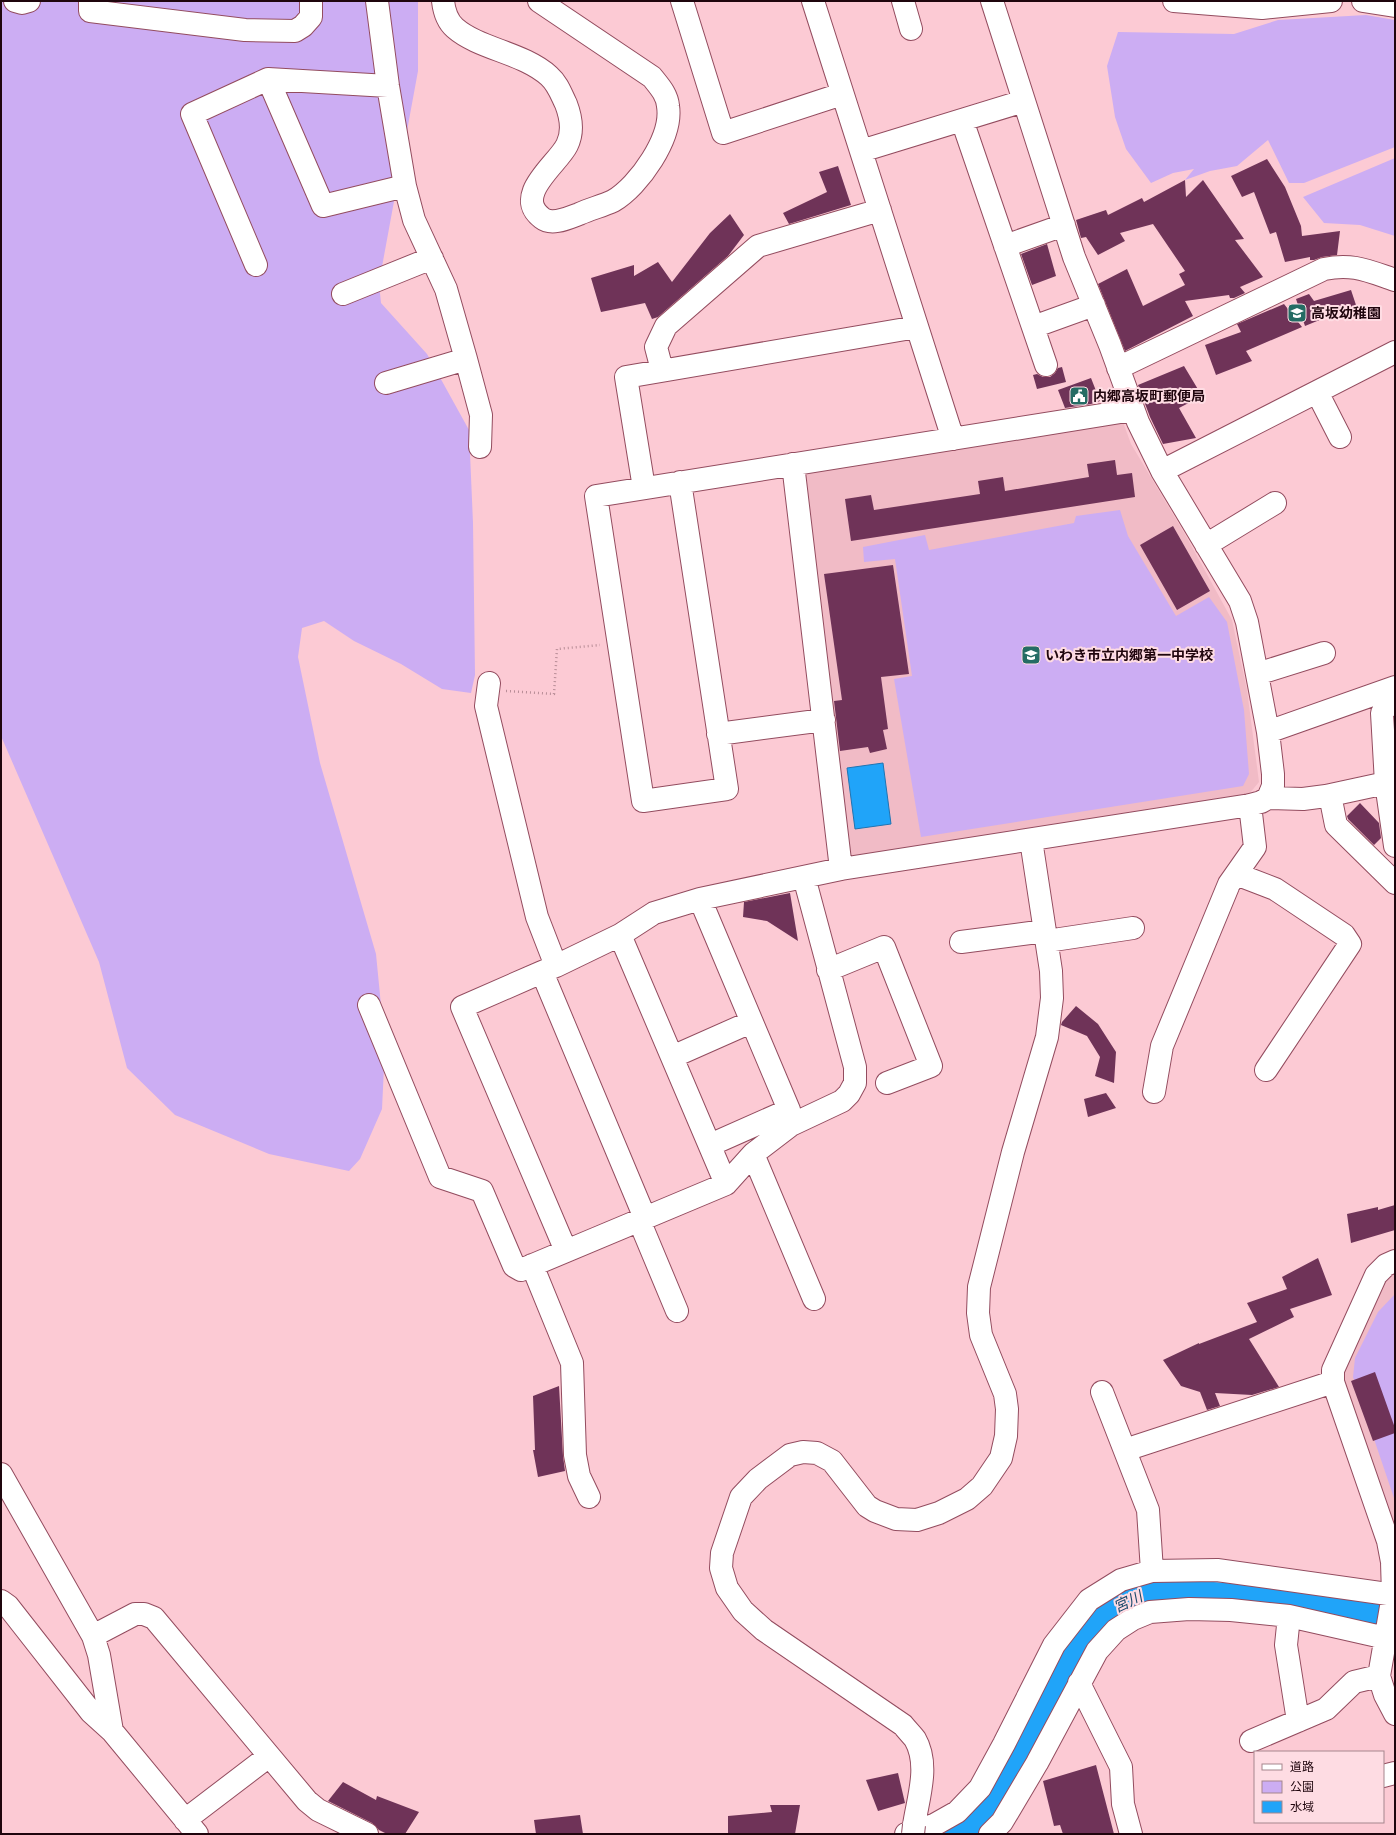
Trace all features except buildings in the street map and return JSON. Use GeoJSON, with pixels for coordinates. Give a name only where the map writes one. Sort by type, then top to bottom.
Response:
{"type":"FeatureCollection","features":[{"type":"Feature","properties":{"kind":"street"},"geometry":{"type":"LineString","coordinates":[[15,1],[22,3],[29,1]]}},
{"type":"Feature","properties":{"kind":"street"},"geometry":{"type":"LineString","coordinates":[[90,1],[90,11],[245,30],[295,31],[304,26],[311,17],[311,1]]}},
{"type":"Feature","properties":{"kind":"street"},"geometry":{"type":"LineString","coordinates":[[377,1],[388,86],[405,186],[414,220],[446,289],[481,415],[480,447]]}},
{"type":"Feature","properties":{"kind":"street"},"geometry":{"type":"LineString","coordinates":[[443,1],[444,12],[454,27],[471,37],[532,65],[549,76],[559,88],[571,117],[571,130],[567,145],[539,180],[533,199],[535,213],[544,220],[559,221],[613,200],[634,184],[654,158],[666,131],[668,106],[663,92],[652,77],[539,1]]}},
{"type":"Feature","properties":{"kind":"street"},"geometry":{"type":"LineString","coordinates":[[682,1],[723,133],[842,94]]}},
{"type":"Feature","properties":{"kind":"street"},"geometry":{"type":"LineString","coordinates":[[812,1],[953,439]]}},
{"type":"Feature","properties":{"kind":"street"},"geometry":{"type":"LineString","coordinates":[[903,1],[912,29]]}},
{"type":"Feature","properties":{"kind":"street"},"geometry":{"type":"LineString","coordinates":[[992,1],[1074,257],[1147,444],[1240,601],[1247,622],[1268,732],[1273,786],[1259,801],[1255,847],[1229,884],[1162,1046],[1154,1092]]}},
{"type":"Feature","properties":{"kind":"street"},"geometry":{"type":"LineString","coordinates":[[1174,1],[1262,8],[1332,1]]}},
{"type":"Feature","properties":{"kind":"street"},"geometry":{"type":"LineString","coordinates":[[1363,1],[1395,6]]}},
{"type":"Feature","properties":{"kind":"street"},"geometry":{"type":"LineString","coordinates":[[256,265],[192,114],[268,79],[388,86]]}},
{"type":"Feature","properties":{"kind":"street"},"geometry":{"type":"LineString","coordinates":[[268,79],[323,206],[405,186]]}},
{"type":"Feature","properties":{"kind":"street"},"geometry":{"type":"LineString","coordinates":[[861,151],[1024,101]]}},
{"type":"Feature","properties":{"kind":"street"},"geometry":{"type":"LineString","coordinates":[[962,120],[1046,365]]}},
{"type":"Feature","properties":{"kind":"street"},"geometry":{"type":"LineString","coordinates":[[662,370],[656,347],[666,326],[758,246],[880,210]]}},
{"type":"Feature","properties":{"kind":"street"},"geometry":{"type":"LineString","coordinates":[[1005,246],[1064,225]]}},
{"type":"Feature","properties":{"kind":"street"},"geometry":{"type":"LineString","coordinates":[[343,294],[432,258]]}},
{"type":"Feature","properties":{"kind":"street"},"geometry":{"type":"LineString","coordinates":[[1118,368],[1324,269],[1340,266],[1359,268],[1395,280]]}},
{"type":"Feature","properties":{"kind":"street"},"geometry":{"type":"LineString","coordinates":[[1033,327],[1094,305]]}},
{"type":"Feature","properties":{"kind":"street"},"geometry":{"type":"LineString","coordinates":[[644,488],[626,377],[917,327]]}},
{"type":"Feature","properties":{"kind":"street"},"geometry":{"type":"LineString","coordinates":[[1162,471],[1395,352]]}},
{"type":"Feature","properties":{"kind":"street"},"geometry":{"type":"LineString","coordinates":[[386,383],[466,359]]}},
{"type":"Feature","properties":{"kind":"street"},"geometry":{"type":"LineString","coordinates":[[1317,392],[1340,437]]}},
{"type":"Feature","properties":{"kind":"street"},"geometry":{"type":"LineString","coordinates":[[680,482],[726,789],[643,801],[596,496],[680,482],[1133,410]]}},
{"type":"Feature","properties":{"kind":"street"},"geometry":{"type":"LineString","coordinates":[[793,464],[841,869]]}},
{"type":"Feature","properties":{"kind":"street"},"geometry":{"type":"LineString","coordinates":[[1206,545],[1275,503]]}},
{"type":"Feature","properties":{"kind":"street"},"geometry":{"type":"LineString","coordinates":[[1257,674],[1324,653]]}},
{"type":"Feature","properties":{"kind":"street"},"geometry":{"type":"LineString","coordinates":[[488,686],[486,706],[549,969],[676,1311]]}},
{"type":"Feature","properties":{"kind":"street"},"geometry":{"type":"LineString","coordinates":[[1268,732],[1395,687]]}},
{"type":"Feature","properties":{"kind":"street"},"geometry":{"type":"LineString","coordinates":[[1395,696],[1382,713],[1386,783],[1395,846]]}},
{"type":"Feature","properties":{"kind":"street"},"geometry":{"type":"LineString","coordinates":[[718,734],[824,720]]}},
{"type":"Feature","properties":{"kind":"street"},"geometry":{"type":"LineString","coordinates":[[566,1251],[462,1007],[549,969],[620,935],[654,913],[700,899],[841,869],[1031,840],[1259,801],[1303,799],[1326,796],[1386,783]]}},
{"type":"Feature","properties":{"kind":"street"},"geometry":{"type":"LineString","coordinates":[[1326,796],[1331,800],[1336,824],[1395,882]]}},
{"type":"Feature","properties":{"kind":"street"},"geometry":{"type":"LineString","coordinates":[[1031,840],[1046,936],[1052,998],[1047,1037],[1013,1152],[979,1287],[978,1313],[981,1335],[1004,1394],[1007,1409],[1006,1436],[1001,1458],[982,1486],[966,1499],[939,1513],[917,1520],[896,1519],[875,1511],[867,1506],[835,1464],[817,1453],[803,1452],[790,1455],[758,1479],[741,1497],[722,1553],[721,1568],[727,1588],[743,1611],[764,1630],[903,1725],[915,1740],[920,1755],[923,1778],[912,1826],[934,1824],[957,1812],[980,1788],[1054,1644],[1089,1600],[1121,1580],[1152,1571],[1217,1570],[1393,1598]]}},
{"type":"Feature","properties":{"kind":"street"},"geometry":{"type":"LineString","coordinates":[[1236,874],[1275,889],[1344,935],[1350,944],[1266,1070]]}},
{"type":"Feature","properties":{"kind":"street"},"geometry":{"type":"LineString","coordinates":[[369,1005],[440,1177],[482,1191],[514,1266],[521,1270],[726,1184],[752,1154],[791,1126],[842,1102],[849,1094],[855,1083],[855,1067],[804,877]]}},
{"type":"Feature","properties":{"kind":"street"},"geometry":{"type":"LineString","coordinates":[[700,899],[789,1110],[710,1145]]}},
{"type":"Feature","properties":{"kind":"street"},"geometry":{"type":"LineString","coordinates":[[961,942],[1134,928]]}},
{"type":"Feature","properties":{"kind":"street"},"geometry":{"type":"LineString","coordinates":[[620,935],[726,1184]]}},
{"type":"Feature","properties":{"kind":"street"},"geometry":{"type":"LineString","coordinates":[[828,970],[884,947],[931,1066],[887,1083]]}},
{"type":"Feature","properties":{"kind":"street"},"geometry":{"type":"LineString","coordinates":[[672,1057],[751,1022]]}},
{"type":"Feature","properties":{"kind":"street"},"geometry":{"type":"LineString","coordinates":[[752,1154],[814,1299]]}},
{"type":"Feature","properties":{"kind":"street"},"geometry":{"type":"LineString","coordinates":[[1395,1261],[1386,1265],[1376,1275],[1333,1370],[1333,1382],[1388,1541],[1392,1562],[1393,1598],[1388,1637],[1379,1676],[1385,1694],[1395,1714]]}},
{"type":"Feature","properties":{"kind":"street"},"geometry":{"type":"LineString","coordinates":[[532,1265],[572,1364],[575,1455],[579,1476],[589,1497]]}},
{"type":"Feature","properties":{"kind":"street"},"geometry":{"type":"LineString","coordinates":[[1125,1450],[1333,1382]]}},
{"type":"Feature","properties":{"kind":"street"},"geometry":{"type":"LineString","coordinates":[[1102,1392],[1148,1510],[1152,1571]]}},
{"type":"Feature","properties":{"kind":"street"},"geometry":{"type":"LineString","coordinates":[[1,1474],[93,1636],[99,1655],[112,1730]]}},
{"type":"Feature","properties":{"kind":"street"},"geometry":{"type":"LineString","coordinates":[[1,1601],[8,1606],[90,1712],[112,1730],[191,1827],[269,1756]]}},
{"type":"Feature","properties":{"kind":"street"},"geometry":{"type":"LineString","coordinates":[[990,1834],[1002,1822],[1037,1763],[1097,1651],[1116,1630],[1133,1619],[1150,1612],[1189,1609],[1231,1610],[1289,1616],[1388,1637]]}},
{"type":"Feature","properties":{"kind":"street"},"geometry":{"type":"LineString","coordinates":[[93,1636],[135,1614],[144,1614],[154,1618],[307,1800],[318,1810],[367,1834]]}},
{"type":"Feature","properties":{"kind":"street"},"geometry":{"type":"LineString","coordinates":[[1289,1616],[1286,1645],[1298,1721]]}},
{"type":"Feature","properties":{"kind":"street"},"geometry":{"type":"LineString","coordinates":[[1251,1741],[1326,1708],[1354,1682],[1379,1676]]}},
{"type":"Feature","properties":{"kind":"street"},"geometry":{"type":"LineString","coordinates":[[1079,1683],[1121,1767],[1123,1804],[1131,1834]]}},
{"type":"Feature","properties":{"kind":"street"},"geometry":{"type":"LineString","coordinates":[[1384,1776],[1395,1773]]}},
{"type":"Feature","properties":{"kind":"path"},"geometry":{"type":"LineString","coordinates":[[488,686],[554,694],[557,649],[619,643]]}},
{"type":"Feature","properties":{"kind":"shaded area","name":"いわき市立内郷第一中学校"},"geometry":{"type":"Polygon","coordinates":[[[1123,422],[1131,444],[1186,536],[1232,620],[1247,690],[1259,782],[1249,794],[1088,821],[847,857],[802,478],[814,468],[1123,422]]]}},
{"type":"Feature","properties":{"kind":"shaded area"},"geometry":{"type":"Polygon","coordinates":[[[1395,1269],[1395,1559],[1339,1384],[1378,1283],[1395,1269]]]}},
{"type":"Feature","properties":{"kind":"green space"},"geometry":{"type":"Polygon","coordinates":[[[1,1],[418,1],[418,71],[379,283],[381,303],[427,354],[469,430],[473,523],[475,675],[471,693],[442,689],[401,664],[354,641],[324,621],[302,628],[298,657],[320,763],[376,954],[385,1046],[382,1109],[360,1159],[349,1171],[269,1154],[175,1115],[127,1068],[99,962],[1,736],[1,1]]]}},
{"type":"Feature","properties":{"kind":"green space"},"geometry":{"type":"Polygon","coordinates":[[[1366,15],[1395,20],[1395,147],[1304,183],[1289,183],[1268,140],[1237,166],[1210,171],[1185,180],[1194,169],[1173,173],[1151,183],[1126,149],[1115,117],[1107,66],[1118,32],[1234,34],[1278,20],[1366,15]]]}},
{"type":"Feature","properties":{"kind":"green space"},"geometry":{"type":"Polygon","coordinates":[[[1395,158],[1395,236],[1360,225],[1324,223],[1303,197],[1395,158]]]}},
{"type":"Feature","properties":{"kind":"green space"},"geometry":{"type":"Polygon","coordinates":[[[1120,510],[1128,536],[1176,616],[1209,597],[1227,622],[1244,710],[1249,774],[1243,786],[921,837],[894,679],[912,676],[895,559],[864,562],[863,547],[925,535],[929,550],[1074,523],[1076,516],[1120,510]]]}},
{"type":"Feature","properties":{"kind":"green space"},"geometry":{"type":"Polygon","coordinates":[[[1395,1294],[1395,1501],[1353,1377],[1355,1358],[1378,1312],[1395,1294]]]}},
{"type":"Feature","properties":{"kind":"water"},"geometry":{"type":"Polygon","coordinates":[[[883,763],[891,824],[855,829],[847,768],[883,763]]]}},
{"type":"Feature","properties":{"kind":"waterway","name":"宮川"},"geometry":{"type":"LineString","coordinates":[[960,1834],[993,1811],[1027,1755],[1063,1671],[1107,1612],[1151,1592],[1298,1604],[1331,1610],[1395,1617]]}},
{"type":"Feature","properties":{"kind":"place","name":"高坂幼稚園"},"geometry":{"type":"Point","coordinates":[1297,313]}},
{"type":"Feature","properties":{"kind":"place","name":"内郷高坂町郵便局"},"geometry":{"type":"Point","coordinates":[1079,396]}},
{"type":"Feature","properties":{"kind":"place","name":"いわき市立内郷第一中学校"},"geometry":{"type":"Point","coordinates":[1031,655]}}]}
